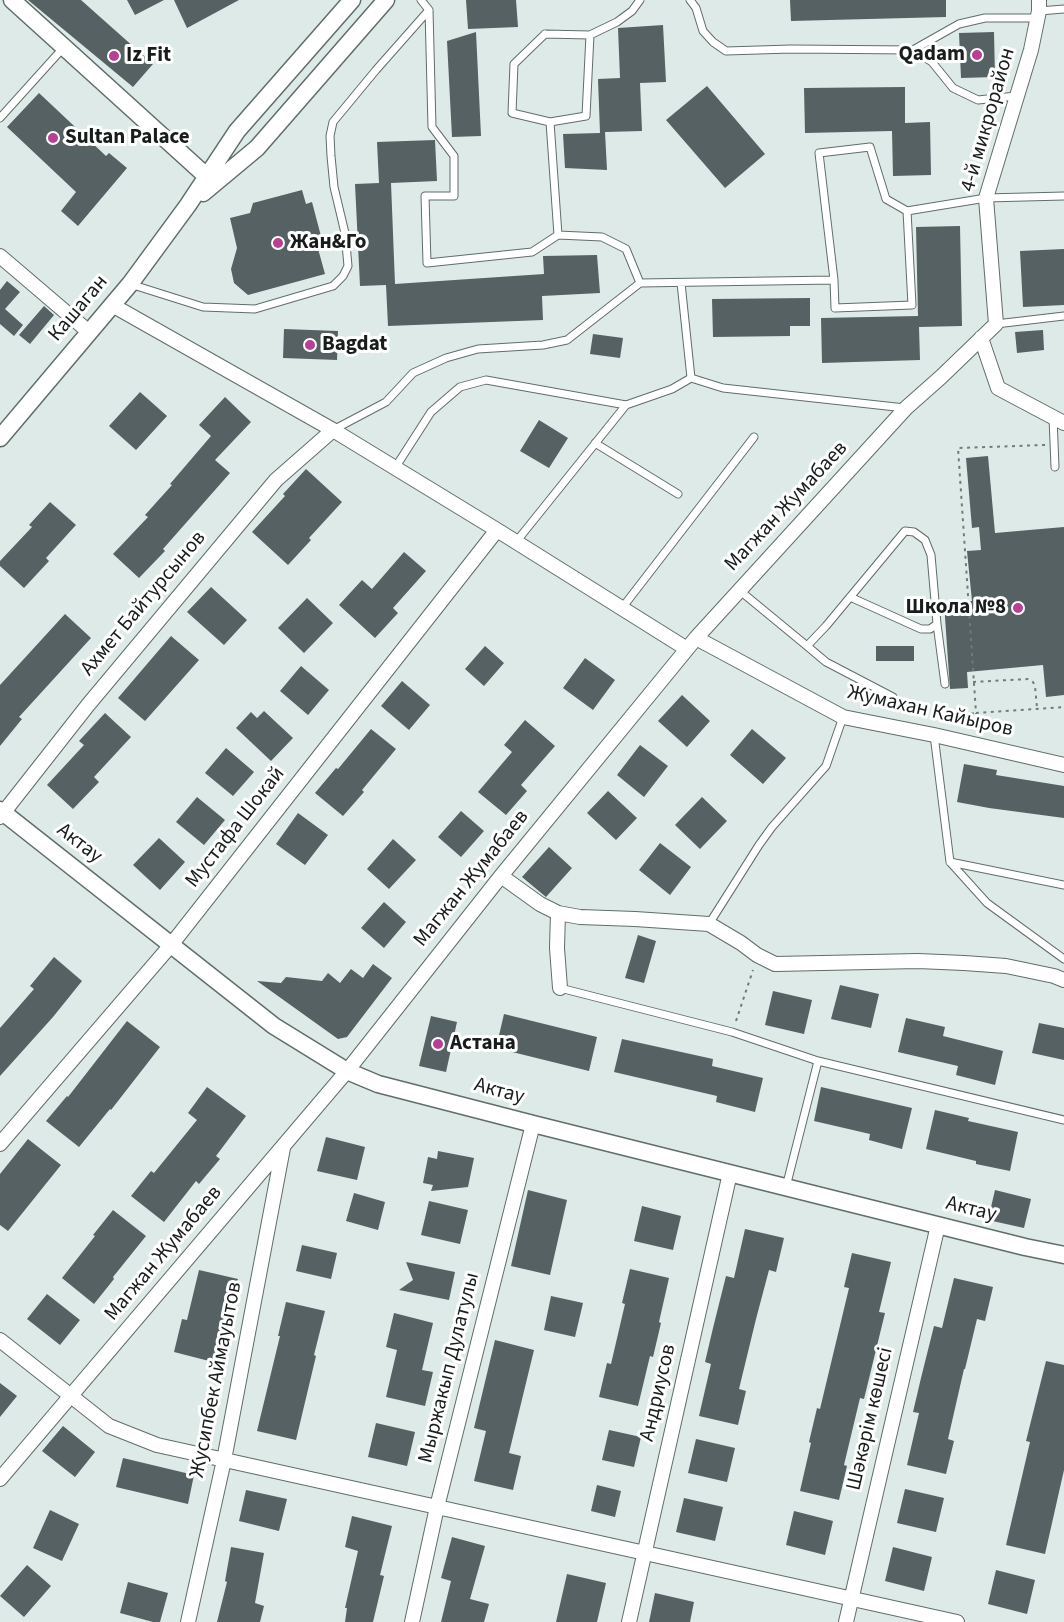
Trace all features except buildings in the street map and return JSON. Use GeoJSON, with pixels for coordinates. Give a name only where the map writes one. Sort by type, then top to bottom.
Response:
{"type":"FeatureCollection","features":[{"type":"Feature","properties":{"kind":"street"},"geometry":{"type":"LineString","coordinates":[[12,0],[211,180],[237,131],[352,0]]}},
{"type":"Feature","properties":{"kind":"street","name":"Кашаган"},"geometry":{"type":"LineString","coordinates":[[0,438],[130,284],[188,205],[211,180],[257,148],[386,0]]}},
{"type":"Feature","properties":{"kind":"street","name":"4-й микрорайон"},"geometry":{"type":"LineString","coordinates":[[996,324],[986,198],[1031,50],[1038,9]]}},
{"type":"Feature","properties":{"kind":"street"},"geometry":{"type":"LineString","coordinates":[[0,256],[89,332]]}},
{"type":"Feature","properties":{"kind":"street","name":"Жумахан Кайыров"},"geometry":{"type":"LineString","coordinates":[[112,305],[333,430],[622,608],[691,644],[843,717],[1064,765]]}},
{"type":"Feature","properties":{"kind":"street","name":"Магжан Жумабаев"},"geometry":{"type":"LineString","coordinates":[[0,1479],[347,1071],[501,876],[691,644],[906,408],[996,324]]}},
{"type":"Feature","properties":{"kind":"street"},"geometry":{"type":"LineString","coordinates":[[981,338],[998,388],[1058,420]]}},
{"type":"Feature","properties":{"kind":"street","name":"Ахмет Байтурсынов"},"geometry":{"type":"LineString","coordinates":[[1,814],[88,705],[276,480],[333,430]]}},
{"type":"Feature","properties":{"kind":"street","name":"Мустафа Шокай"},"geometry":{"type":"LineString","coordinates":[[0,1144],[171,945],[497,530]]}},
{"type":"Feature","properties":{"kind":"street","name":"Актау"},"geometry":{"type":"LineString","coordinates":[[1,814],[274,1026],[347,1071],[378,1084],[1064,1255]]}},
{"type":"Feature","properties":{"kind":"street"},"geometry":{"type":"LineString","coordinates":[[501,876],[540,904],[558,913],[580,917],[709,924],[775,964],[918,961],[1006,966],[1064,980]]}},
{"type":"Feature","properties":{"kind":"street"},"geometry":{"type":"LineString","coordinates":[[558,913],[557,948],[560,988]]}},
{"type":"Feature","properties":{"kind":"street","name":"Мыржакып Дулатулы"},"geometry":{"type":"LineString","coordinates":[[412,1622],[437,1508],[532,1124]]}},
{"type":"Feature","properties":{"kind":"street","name":"Жусипбек Аймауытов"},"geometry":{"type":"LineString","coordinates":[[188,1622],[224,1460],[283,1146]]}},
{"type":"Feature","properties":{"kind":"street","name":"Андриусов"},"geometry":{"type":"LineString","coordinates":[[628,1622],[730,1173]]}},
{"type":"Feature","properties":{"kind":"street","name":"Шәкәрім көшесі"},"geometry":{"type":"LineString","coordinates":[[846,1622],[938,1225]]}},
{"type":"Feature","properties":{"kind":"street"},"geometry":{"type":"LineString","coordinates":[[0,1340],[109,1426],[157,1446],[957,1622]]}},
{"type":"Feature","properties":{"kind":"lane"},"geometry":{"type":"LineString","coordinates":[[421,0],[429,10],[432,127],[454,156],[454,196],[425,196],[427,263],[532,252],[558,235],[603,237],[626,249],[640,284]]}},
{"type":"Feature","properties":{"kind":"lane"},"geometry":{"type":"LineString","coordinates":[[590,35],[586,116],[550,122],[512,113],[514,64],[545,34],[590,35],[617,22],[640,0]]}},
{"type":"Feature","properties":{"kind":"lane"},"geometry":{"type":"LineString","coordinates":[[690,0],[696,8],[703,31],[726,51],[913,50],[959,24],[1038,9],[1064,9]]}},
{"type":"Feature","properties":{"kind":"lane"},"geometry":{"type":"LineString","coordinates":[[130,284],[203,307],[255,309],[333,286],[343,276],[348,266],[345,233],[334,188],[330,136],[333,122],[429,10]]}},
{"type":"Feature","properties":{"kind":"lane"},"geometry":{"type":"LineString","coordinates":[[0,118],[64,47]]}},
{"type":"Feature","properties":{"kind":"lane"},"geometry":{"type":"LineString","coordinates":[[913,50],[932,62],[953,88],[978,100],[1016,96]]}},
{"type":"Feature","properties":{"kind":"lane"},"geometry":{"type":"LineString","coordinates":[[550,122],[558,235]]}},
{"type":"Feature","properties":{"kind":"lane"},"geometry":{"type":"LineString","coordinates":[[907,211],[912,305],[835,308],[834,280],[819,153],[870,147],[886,199],[907,211],[986,198],[1064,196]]}},
{"type":"Feature","properties":{"kind":"lane"},"geometry":{"type":"LineString","coordinates":[[333,430],[386,402],[413,373],[446,358],[478,349],[543,345],[567,340],[640,284],[834,280]]}},
{"type":"Feature","properties":{"kind":"lane"},"geometry":{"type":"LineString","coordinates":[[681,283],[691,378]]}},
{"type":"Feature","properties":{"kind":"lane"},"geometry":{"type":"LineString","coordinates":[[996,324],[1064,316]]}},
{"type":"Feature","properties":{"kind":"lane"},"geometry":{"type":"LineString","coordinates":[[395,468],[431,412],[460,387],[486,380],[626,405],[672,389],[691,378],[723,388],[906,408]]}},
{"type":"Feature","properties":{"kind":"lane"},"geometry":{"type":"LineString","coordinates":[[516,542],[626,405]]}},
{"type":"Feature","properties":{"kind":"lane"},"geometry":{"type":"LineString","coordinates":[[1055,467],[1054,445],[1058,420]]}},
{"type":"Feature","properties":{"kind":"lane"},"geometry":{"type":"LineString","coordinates":[[622,608],[754,437]]}},
{"type":"Feature","properties":{"kind":"lane"},"geometry":{"type":"LineString","coordinates":[[595,443],[678,494]]}},
{"type":"Feature","properties":{"kind":"lane"},"geometry":{"type":"LineString","coordinates":[[807,646],[905,531],[914,532],[925,540],[932,555],[937,624],[945,684]]}},
{"type":"Feature","properties":{"kind":"lane"},"geometry":{"type":"LineString","coordinates":[[739,590],[826,662],[893,697]]}},
{"type":"Feature","properties":{"kind":"lane"},"geometry":{"type":"LineString","coordinates":[[850,597],[921,629],[937,624]]}},
{"type":"Feature","properties":{"kind":"lane"},"geometry":{"type":"LineString","coordinates":[[709,924],[772,827],[826,766],[843,717]]}},
{"type":"Feature","properties":{"kind":"lane"},"geometry":{"type":"LineString","coordinates":[[934,735],[950,862],[987,903],[1064,959]]}},
{"type":"Feature","properties":{"kind":"lane"},"geometry":{"type":"LineString","coordinates":[[950,862],[1064,885]]}},
{"type":"Feature","properties":{"kind":"lane"},"geometry":{"type":"LineString","coordinates":[[560,988],[732,1032],[818,1060],[1064,1120]]}},
{"type":"Feature","properties":{"kind":"lane"},"geometry":{"type":"LineString","coordinates":[[786,1187],[818,1060]]}},
{"type":"Feature","properties":{"kind":"path"},"geometry":{"type":"LineString","coordinates":[[976,713],[958,448],[1054,445]]}},
{"type":"Feature","properties":{"kind":"path"},"geometry":{"type":"LineString","coordinates":[[973,681],[1028,679],[1035,686],[1037,709]]}},
{"type":"Feature","properties":{"kind":"path"},"geometry":{"type":"LineString","coordinates":[[934,735],[969,714],[1064,707]]}},
{"type":"Feature","properties":{"kind":"path"},"geometry":{"type":"LineString","coordinates":[[732,1032],[757,955]]}},
{"type":"Feature","properties":{"kind":"place","name":"Qadam"},"geometry":{"type":"Point","coordinates":[977,55]}},
{"type":"Feature","properties":{"kind":"place","name":"Iz Fit"},"geometry":{"type":"Point","coordinates":[114,56]}},
{"type":"Feature","properties":{"kind":"place","name":"Sultan Palace"},"geometry":{"type":"Point","coordinates":[53,138]}},
{"type":"Feature","properties":{"kind":"place","name":"Жан&Го"},"geometry":{"type":"Point","coordinates":[278,243]}},
{"type":"Feature","properties":{"kind":"place","name":"Bagdat"},"geometry":{"type":"Point","coordinates":[310,345]}},
{"type":"Feature","properties":{"kind":"place","name":"Школа №8"},"geometry":{"type":"Point","coordinates":[1018,608]}},
{"type":"Feature","properties":{"kind":"place","name":"Астана"},"geometry":{"type":"Point","coordinates":[438,1044]}}]}
